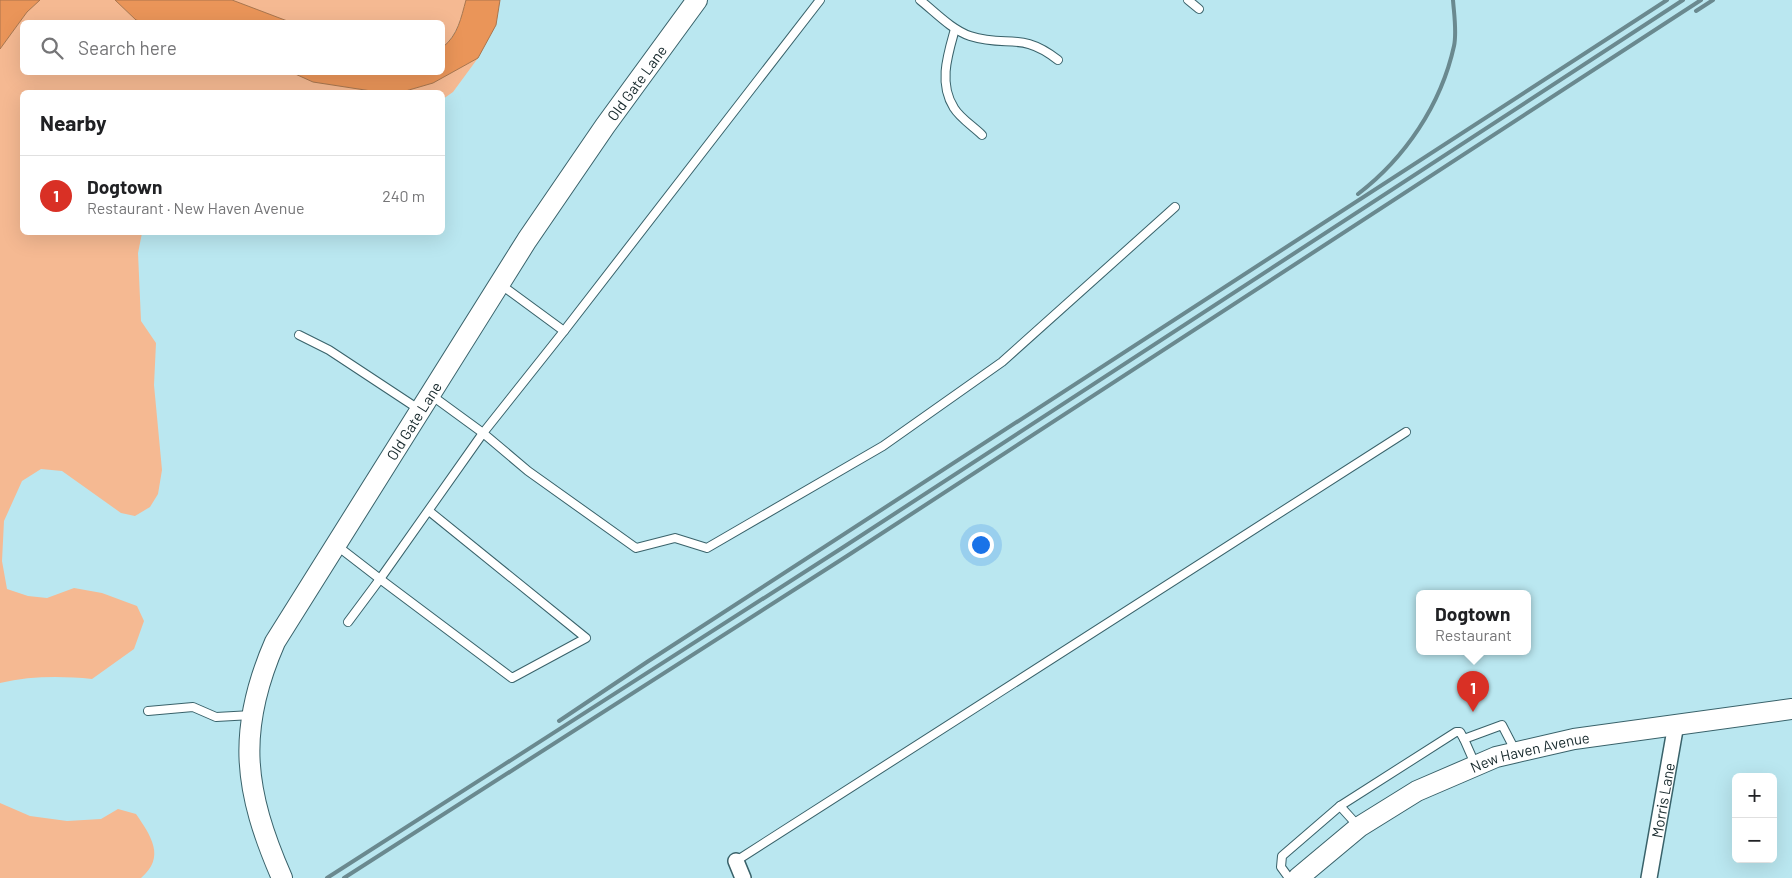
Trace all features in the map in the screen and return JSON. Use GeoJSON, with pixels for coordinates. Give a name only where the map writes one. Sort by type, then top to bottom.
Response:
{"type":"FeatureCollection","features":[{"type":"Feature","properties":{"kind":"main road","name":"Old Gate Lane"},"geometry":{"type":"LineString","coordinates":[[282,878],[259,822],[249,767],[252,715],[262,673],[275,642],[500,284],[605,126],[697,0]]}},
{"type":"Feature","properties":{"kind":"main road","name":"New Haven Avenue"},"geometry":{"type":"LineString","coordinates":[[1298,878],[1359,826],[1418,791],[1475,764],[1516,752],[1574,740],[1792,709]]}},
{"type":"Feature","properties":{"kind":"street","name":"Morris Lane"},"geometry":{"type":"LineString","coordinates":[[1649,878],[1676,724]]}},
{"type":"Feature","properties":{"kind":"street"},"geometry":{"type":"LineString","coordinates":[[736,861],[743,878]]}},
{"type":"Feature","properties":{"kind":"lane"},"geometry":{"type":"LineString","coordinates":[[348,622],[430,511],[483,433],[820,0]]}},
{"type":"Feature","properties":{"kind":"lane"},"geometry":{"type":"LineString","coordinates":[[920,0],[955,29],[969,36],[991,40],[1033,43],[1058,60]]}},
{"type":"Feature","properties":{"kind":"lane"},"geometry":{"type":"LineString","coordinates":[[1188,0],[1199,9]]}},
{"type":"Feature","properties":{"kind":"lane"},"geometry":{"type":"LineString","coordinates":[[955,29],[945,65],[946,85],[954,108],[982,135]]}},
{"type":"Feature","properties":{"kind":"lane"},"geometry":{"type":"LineString","coordinates":[[299,335],[483,433],[528,471],[636,548],[674,538],[707,548],[883,446],[1002,362],[1175,207]]}},
{"type":"Feature","properties":{"kind":"lane"},"geometry":{"type":"LineString","coordinates":[[500,284],[564,331]]}},
{"type":"Feature","properties":{"kind":"lane"},"geometry":{"type":"LineString","coordinates":[[736,861],[1406,432]]}},
{"type":"Feature","properties":{"kind":"lane"},"geometry":{"type":"LineString","coordinates":[[336,545],[512,678],[586,638],[430,511]]}},
{"type":"Feature","properties":{"kind":"lane"},"geometry":{"type":"LineString","coordinates":[[148,711],[193,707],[216,717],[252,715]]}},
{"type":"Feature","properties":{"kind":"lane"},"geometry":{"type":"LineString","coordinates":[[1464,739],[1502,725],[1516,752]]}},
{"type":"Feature","properties":{"kind":"lane"},"geometry":{"type":"LineString","coordinates":[[1289,878],[1281,867],[1282,856],[1340,806],[1456,732],[1460,732],[1475,764]]}},
{"type":"Feature","properties":{"kind":"lane"},"geometry":{"type":"LineString","coordinates":[[1340,806],[1359,826]]}},
{"type":"Feature","properties":{"kind":"shaded area"},"geometry":{"type":"Polygon","coordinates":[[[0,0],[40,0],[20,20],[0,49],[0,0]]]}},
{"type":"Feature","properties":{"kind":"shaded area"},"geometry":{"type":"Polygon","coordinates":[[[40,0],[115,0],[136,20],[21,20],[40,0]]]}},
{"type":"Feature","properties":{"kind":"shaded area"},"geometry":{"type":"Polygon","coordinates":[[[115,0],[232,0],[285,20],[136,20],[115,0]]]}},
{"type":"Feature","properties":{"kind":"shaded area"},"geometry":{"type":"Polygon","coordinates":[[[232,0],[466,0],[455,32],[445,45],[445,20],[285,20],[232,0]]]}},
{"type":"Feature","properties":{"kind":"shaded area"},"geometry":{"type":"Polygon","coordinates":[[[466,0],[500,0],[496,25],[478,58],[433,83],[409,90],[365,90],[313,82],[297,75],[445,75],[445,45],[456,32],[466,0]]]}},
{"type":"Feature","properties":{"kind":"shaded area"},"geometry":{"type":"Polygon","coordinates":[[[20,22],[20,75],[297,75],[313,82],[365,90],[20,90],[20,235],[142,235],[138,253],[141,321],[156,343],[154,385],[162,470],[158,494],[150,507],[135,516],[121,513],[62,471],[41,469],[22,481],[4,521],[2,561],[7,589],[28,596],[47,598],[74,588],[102,593],[137,606],[144,621],[134,649],[92,679],[46,677],[0,683],[0,49],[20,22]]]}},
{"type":"Feature","properties":{"kind":"shaded area"},"geometry":{"type":"Polygon","coordinates":[[[478,58],[453,92],[445,98],[445,90],[409,90],[433,83],[478,58]]]}},
{"type":"Feature","properties":{"kind":"shaded area"},"geometry":{"type":"Polygon","coordinates":[[[0,803],[30,816],[67,821],[101,819],[118,809],[136,814],[147,830],[154,846],[153,862],[149,870],[141,878],[0,878],[0,803]]]}},
{"type":"Feature","properties":{"kind":"railway"},"geometry":{"type":"LineString","coordinates":[[1358,194],[1375,180],[1406,147],[1419,129],[1440,89],[1455,41],[1453,0]]}},
{"type":"Feature","properties":{"kind":"railway"},"geometry":{"type":"LineString","coordinates":[[559,721],[1667,0]]}},
{"type":"Feature","properties":{"kind":"railway"},"geometry":{"type":"LineString","coordinates":[[327,878],[842,548],[1683,0]]}},
{"type":"Feature","properties":{"kind":"railway"},"geometry":{"type":"LineString","coordinates":[[344,878],[847,556],[1701,0]]}},
{"type":"Feature","properties":{"kind":"railway"},"geometry":{"type":"LineString","coordinates":[[1696,11],[1713,0]]}},
{"type":"Feature","properties":{"kind":"place","name":"Dogtown"},"geometry":{"type":"Point","coordinates":[1473,712]}}]}
